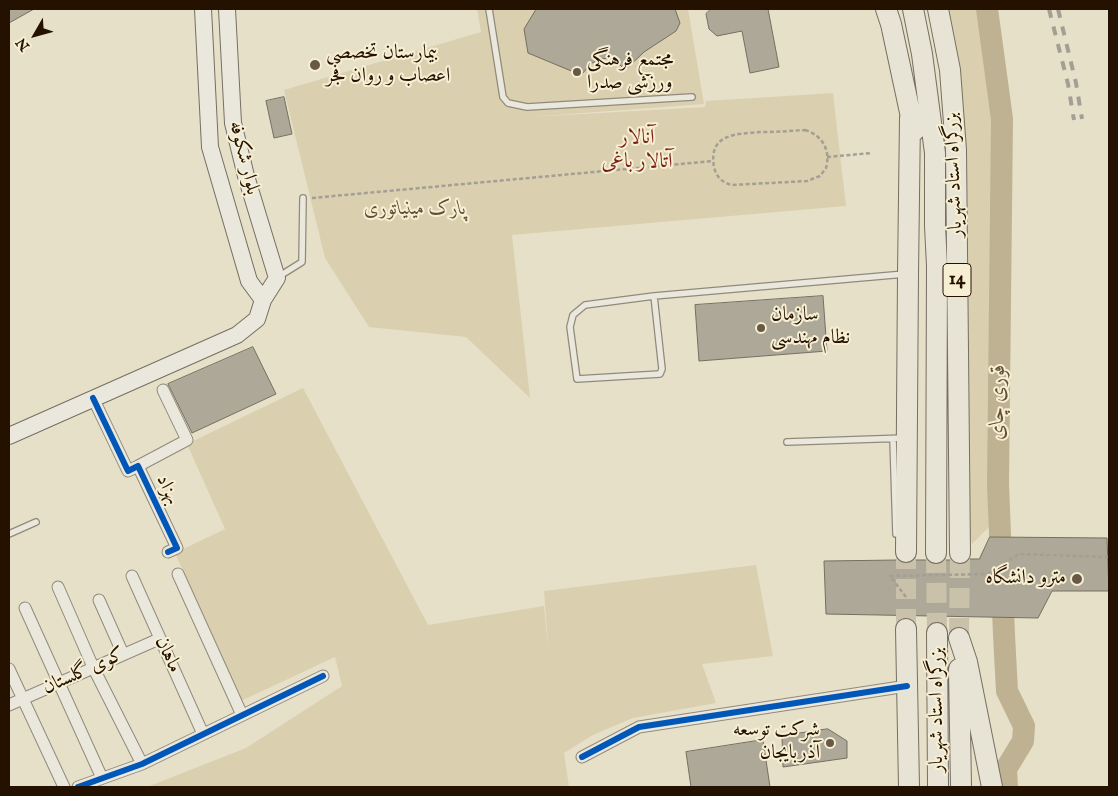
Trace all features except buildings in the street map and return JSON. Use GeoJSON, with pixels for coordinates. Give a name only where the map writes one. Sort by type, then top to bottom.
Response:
{"type":"FeatureCollection","features":[{"type":"Feature","properties":{"kind":"highway"},"geometry":{"type":"LineString","coordinates":[[886,9],[891,24],[935,226]]}},
{"type":"Feature","properties":{"kind":"highway","name":"بزرگراه استاد شهریار"},"geometry":{"type":"LineString","coordinates":[[913,9],[922,54],[935,153],[937,266],[936,553]]}},
{"type":"Feature","properties":{"kind":"highway","name":"بزرگراه استاد شهریار"},"geometry":{"type":"LineString","coordinates":[[938,9],[950,70],[956,150],[960,553]]}},
{"type":"Feature","properties":{"kind":"highway"},"geometry":{"type":"LineString","coordinates":[[901,545],[900,438],[908,274],[910,118]]}},
{"type":"Feature","properties":{"kind":"highway"},"geometry":{"type":"LineString","coordinates":[[906,629],[909,787]]}},
{"type":"Feature","properties":{"kind":"highway","name":"بزرگراه استاد شهریار"},"geometry":{"type":"LineString","coordinates":[[937,633],[938,787]]}},
{"type":"Feature","properties":{"kind":"highway"},"geometry":{"type":"LineString","coordinates":[[961,787],[959,638],[967,662],[992,787]]}},
{"type":"Feature","properties":{"kind":"main road","name":"بلوار شکوفه"},"geometry":{"type":"LineString","coordinates":[[202,9],[210,147],[250,281],[263,300]]}},
{"type":"Feature","properties":{"kind":"main road","name":"بلوار شکوفه"},"geometry":{"type":"LineString","coordinates":[[227,9],[233,123],[246,176],[276,278]]}},
{"type":"Feature","properties":{"kind":"main road"},"geometry":{"type":"LineString","coordinates":[[9,436],[237,335],[257,318],[263,300],[276,278]]}},
{"type":"Feature","properties":{"kind":"street"},"geometry":{"type":"LineString","coordinates":[[138,466],[187,440],[162,390]]}},
{"type":"Feature","properties":{"kind":"street","name":"بهزاد"},"geometry":{"type":"LineString","coordinates":[[93,398],[128,471],[138,466],[176,548],[168,552]]}},
{"type":"Feature","properties":{"kind":"street"},"geometry":{"type":"LineString","coordinates":[[178,574],[242,715]]}},
{"type":"Feature","properties":{"kind":"street","name":"ماهان"},"geometry":{"type":"LineString","coordinates":[[132,576],[203,734]]}},
{"type":"Feature","properties":{"kind":"street"},"geometry":{"type":"LineString","coordinates":[[58,587],[94,667],[142,764]]}},
{"type":"Feature","properties":{"kind":"street"},"geometry":{"type":"LineString","coordinates":[[99,600],[124,654]]}},
{"type":"Feature","properties":{"kind":"street"},"geometry":{"type":"LineString","coordinates":[[26,608],[102,778]]}},
{"type":"Feature","properties":{"kind":"street","name":"کوی گلستان"},"geometry":{"type":"LineString","coordinates":[[9,705],[159,639]]}},
{"type":"Feature","properties":{"kind":"street"},"geometry":{"type":"LineString","coordinates":[[9,668],[64,787]]}},
{"type":"Feature","properties":{"kind":"street"},"geometry":{"type":"LineString","coordinates":[[78,787],[142,764],[322,676]]}},
{"type":"Feature","properties":{"kind":"street"},"geometry":{"type":"LineString","coordinates":[[582,757],[639,727],[907,686]]}},
{"type":"Feature","properties":{"kind":"lane"},"geometry":{"type":"LineString","coordinates":[[489,9],[503,97],[508,103],[527,107],[692,97]]}},
{"type":"Feature","properties":{"kind":"lane"},"geometry":{"type":"LineString","coordinates":[[276,278],[302,262],[303,198]]}},
{"type":"Feature","properties":{"kind":"lane"},"geometry":{"type":"LineString","coordinates":[[654,296],[662,368],[660,374],[577,379],[570,327],[573,315],[584,305],[654,296],[908,274]]}},
{"type":"Feature","properties":{"kind":"lane"},"geometry":{"type":"LineString","coordinates":[[787,442],[900,438]]}},
{"type":"Feature","properties":{"kind":"lane"},"geometry":{"type":"LineString","coordinates":[[9,534],[36,522]]}},
{"type":"Feature","properties":{"kind":"path"},"geometry":{"type":"LineString","coordinates":[[800,130],[810,131],[818,136],[824,144],[828,157],[824,171],[820,176],[813,179],[742,185],[732,185],[723,182],[715,170],[714,161],[716,146],[723,138],[730,135],[800,130]]}},
{"type":"Feature","properties":{"kind":"path"},"geometry":{"type":"LineString","coordinates":[[828,157],[872,153]]}},
{"type":"Feature","properties":{"kind":"path"},"geometry":{"type":"LineString","coordinates":[[303,198],[714,161]]}},
{"type":"Feature","properties":{"kind":"path"},"geometry":{"type":"LineString","coordinates":[[906,597],[890,576],[987,574],[1019,554],[1109,557]]}},
{"type":"Feature","properties":{"kind":"green space","name":"پارک مینیاتوری"},"geometry":{"type":"Polygon","coordinates":[[[477,9],[688,9],[704,104],[530,117],[705,107],[706,101],[833,93],[846,206],[512,235],[530,398],[466,337],[369,327],[325,258],[284,90],[481,32],[477,9]]]}},
{"type":"Feature","properties":{"kind":"green space"},"geometry":{"type":"Polygon","coordinates":[[[946,9],[982,9],[996,115],[993,523],[972,544],[966,514],[964,109],[946,9]]]}},
{"type":"Feature","properties":{"kind":"green space"},"geometry":{"type":"Polygon","coordinates":[[[303,388],[428,625],[544,606],[549,655],[544,591],[756,565],[773,656],[702,664],[716,703],[633,718],[593,735],[564,753],[569,787],[147,787],[246,748],[342,686],[335,657],[241,701],[175,553],[225,529],[187,444],[303,388]]]}},
{"type":"Feature","properties":{"kind":"waterway","name":"قوری چای"},"geometry":{"type":"LineString","coordinates":[[987,9],[1002,119],[998,484],[1004,635],[1007,691],[1024,726],[1023,741],[1006,769],[1007,787]]}},
{"type":"Feature","properties":{"kind":"tunnel"},"geometry":{"type":"LineString","coordinates":[[906,552],[906,629]]}},
{"type":"Feature","properties":{"kind":"tunnel"},"geometry":{"type":"LineString","coordinates":[[936,553],[937,633]]}},
{"type":"Feature","properties":{"kind":"tunnel"},"geometry":{"type":"LineString","coordinates":[[959,638],[960,553]]}},
{"type":"Feature","properties":{"kind":"railway"},"geometry":{"type":"LineString","coordinates":[[1049,9],[1068,84],[1074,120]]}},
{"type":"Feature","properties":{"kind":"railway"},"geometry":{"type":"LineString","coordinates":[[1058,9],[1076,83],[1082,119]]}},
{"type":"Feature","properties":{"kind":"cycle path"},"geometry":{"type":"LineString","coordinates":[[93,398],[128,471],[138,466],[177,548],[168,552]]}},
{"type":"Feature","properties":{"kind":"cycle path"},"geometry":{"type":"LineString","coordinates":[[78,787],[142,764],[323,676]]}},
{"type":"Feature","properties":{"kind":"cycle path"},"geometry":{"type":"LineString","coordinates":[[582,757],[639,727],[907,686]]}},
{"type":"Feature","properties":{"kind":"place","name":"بیمارستان تخصصی اعصاب و روان فجر"},"geometry":{"type":"Point","coordinates":[315,65]}},
{"type":"Feature","properties":{"kind":"place","name":"مجتمع فرهنگی ورزشی صدرا"},"geometry":{"type":"Point","coordinates":[577,72]}},
{"type":"Feature","properties":{"kind":"place","name":"سازمان نظام مهندسی"},"geometry":{"type":"Point","coordinates":[761,328]}},
{"type":"Feature","properties":{"kind":"place","name":"مترو دانشگاه"},"geometry":{"type":"Point","coordinates":[1077,579]}},
{"type":"Feature","properties":{"kind":"place","name":"شرکت توسعه آذربایجان"},"geometry":{"type":"Point","coordinates":[830,743]}},
{"type":"Feature","properties":{"kind":"district","name":"آنالار آتالار باغی"},"geometry":{"type":"Point","coordinates":[637,151]}}]}
